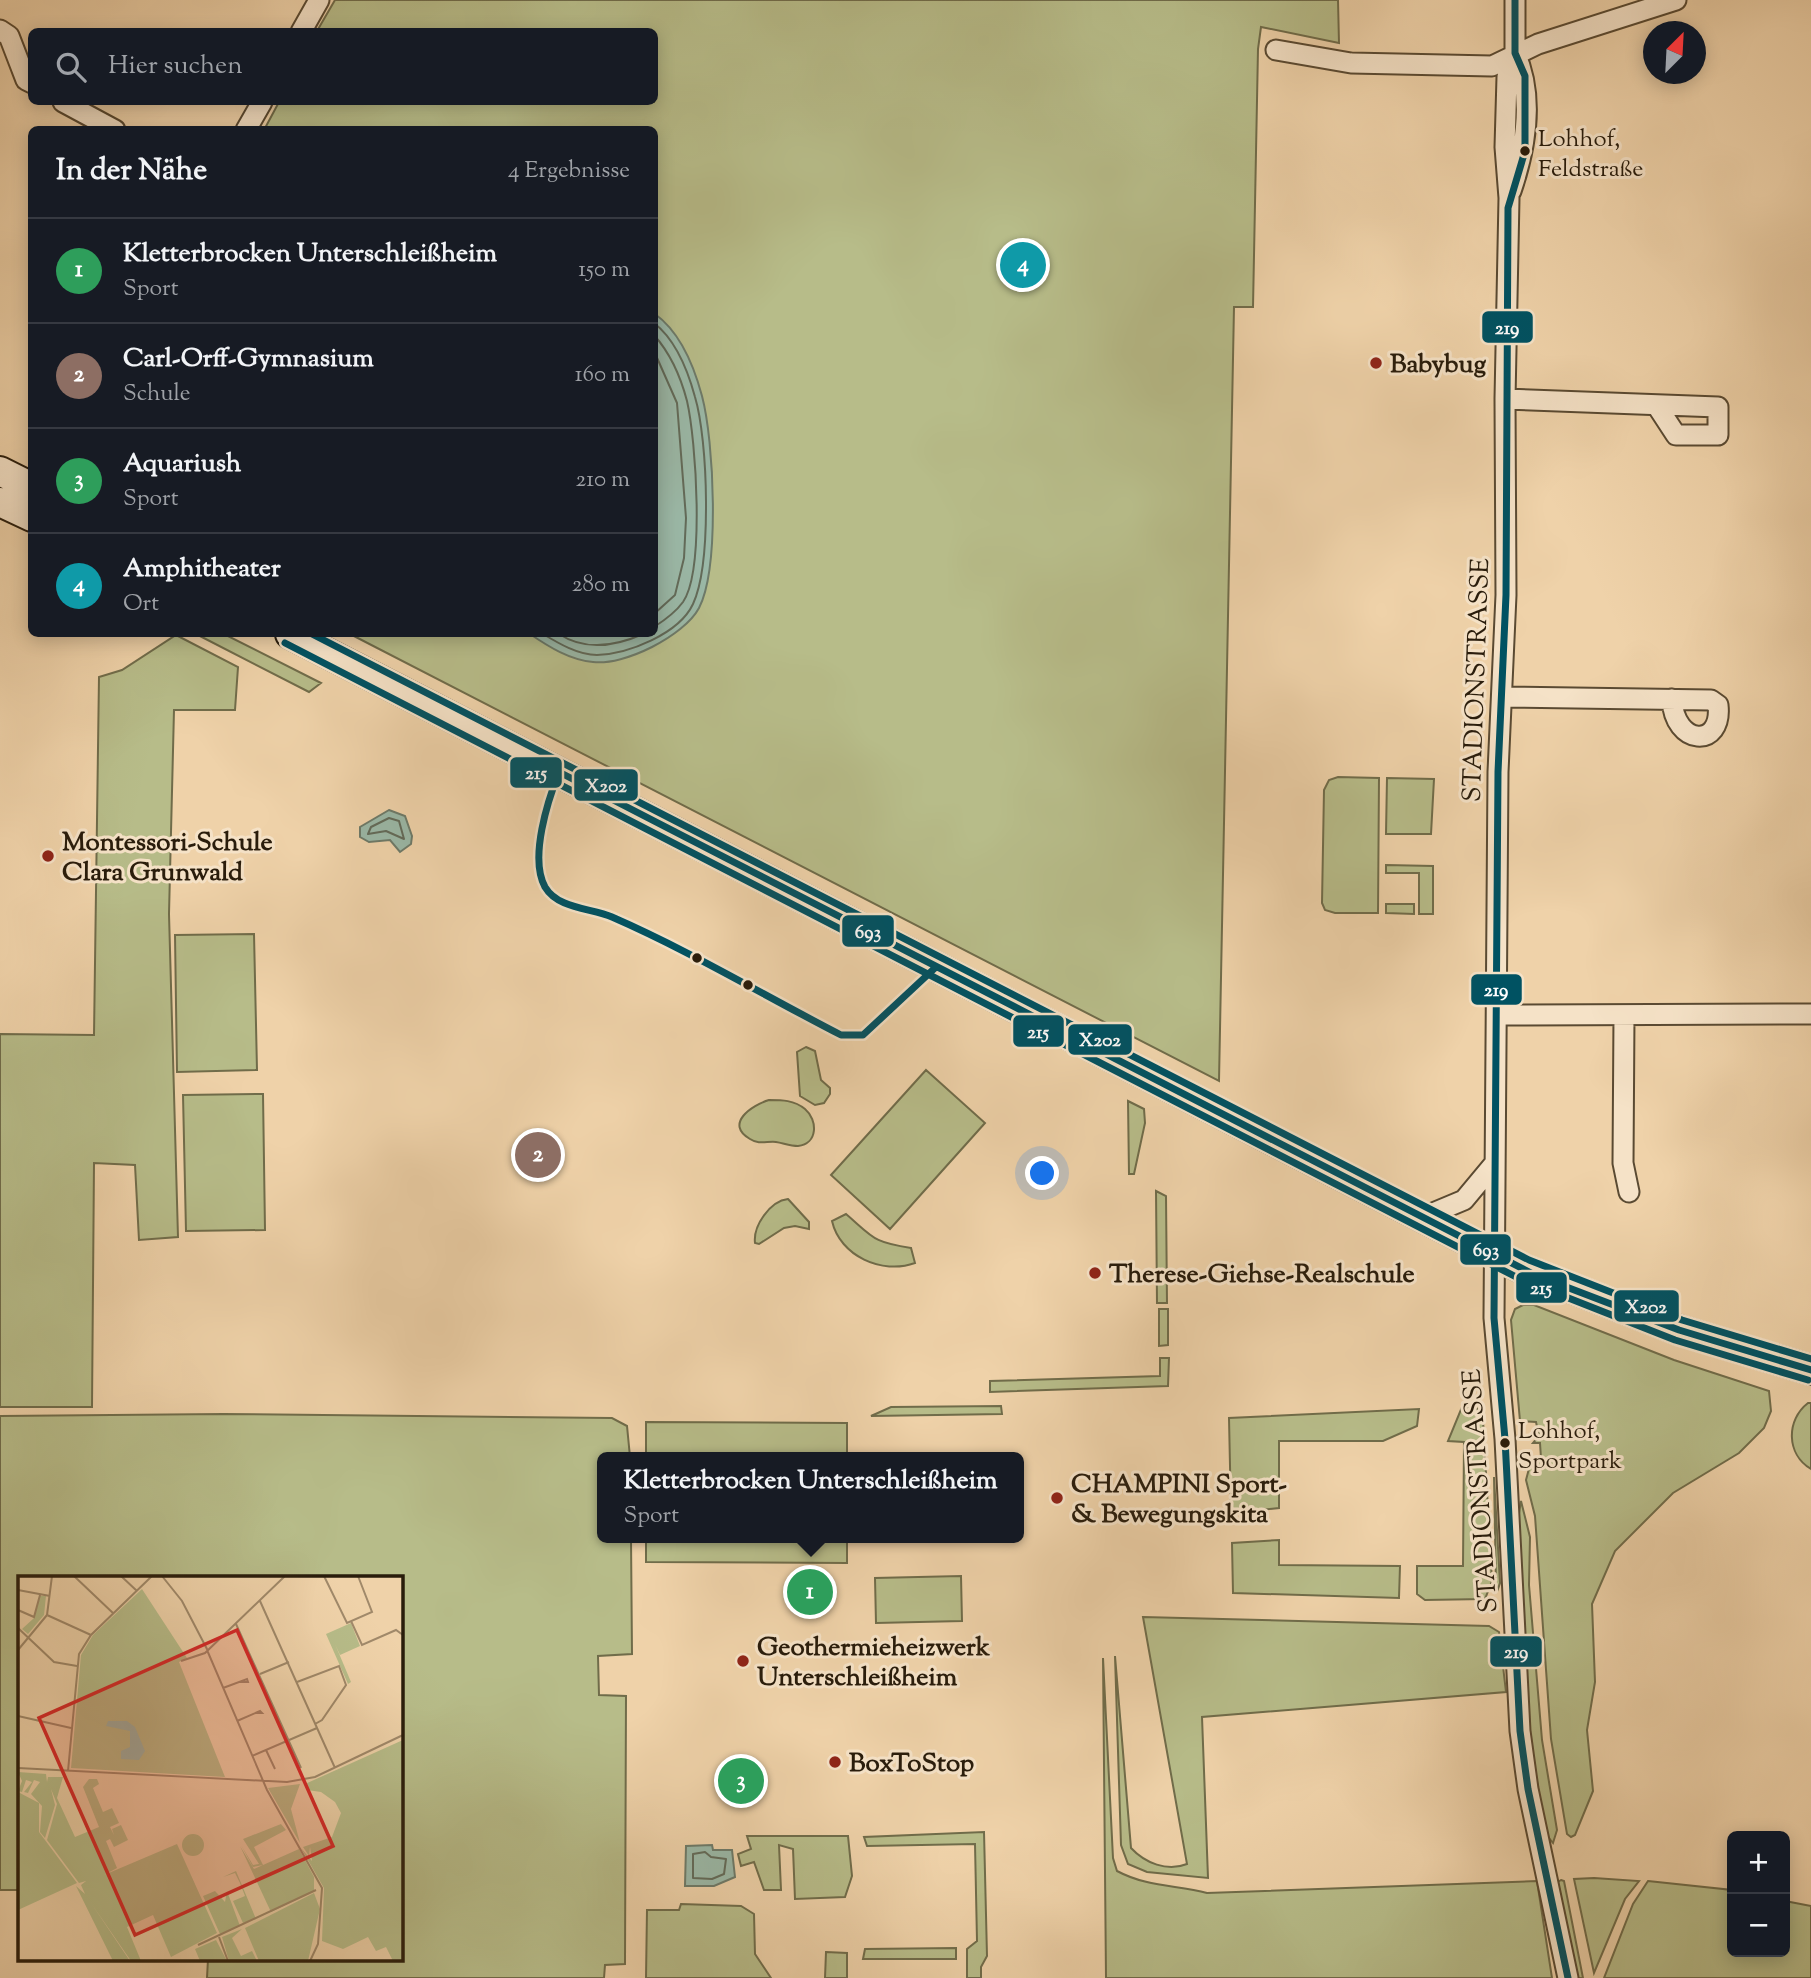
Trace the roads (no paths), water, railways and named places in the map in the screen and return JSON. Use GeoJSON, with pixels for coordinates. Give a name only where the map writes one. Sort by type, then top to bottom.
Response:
{"type":"FeatureCollection","features":[{"type":"Feature","properties":{"kind":"main road"},"geometry":{"type":"LineString","coordinates":[[0,471],[28,485]]}},
{"type":"Feature","properties":{"kind":"main road"},"geometry":{"type":"LineString","coordinates":[[0,502],[28,515]]}},
{"type":"Feature","properties":{"kind":"main road"},"geometry":{"type":"LineString","coordinates":[[296,637],[1493,1255],[1606,1304],[1811,1370]]}},
{"type":"Feature","properties":{"kind":"street"},"geometry":{"type":"LineString","coordinates":[[303,28],[319,0]]}},
{"type":"Feature","properties":{"kind":"street","name":"STADIONSTRASSE"},"geometry":{"type":"LineString","coordinates":[[1515,0],[1515,53],[1525,76],[1525,151],[1509,198],[1505,399],[1506,595],[1498,772],[1494,1318],[1504,1439],[1520,1731],[1528,1789],[1568,1978]]}},
{"type":"Feature","properties":{"kind":"street"},"geometry":{"type":"LineString","coordinates":[[1276,50],[1351,63],[1492,66],[1515,53],[1675,0]]}},
{"type":"Feature","properties":{"kind":"street"},"geometry":{"type":"LineString","coordinates":[[0,30],[9,36],[28,81]]}},
{"type":"Feature","properties":{"kind":"street"},"geometry":{"type":"LineString","coordinates":[[69,105],[108,126]]}},
{"type":"Feature","properties":{"kind":"street"},"geometry":{"type":"LineString","coordinates":[[248,126],[260,105]]}},
{"type":"Feature","properties":{"kind":"street"},"geometry":{"type":"LineString","coordinates":[[1505,399],[1657,406]]}},
{"type":"Feature","properties":{"kind":"street"},"geometry":{"type":"LineString","coordinates":[[1503,696],[1672,699]]}},
{"type":"Feature","properties":{"kind":"street"},"geometry":{"type":"LineString","coordinates":[[1497,1015],[1811,1014]]}},
{"type":"Feature","properties":{"kind":"street"},"geometry":{"type":"LineString","coordinates":[[1624,1016],[1623,1163],[1629,1192]]}},
{"type":"Feature","properties":{"kind":"street"},"geometry":{"type":"LineString","coordinates":[[1420,1217],[1464,1200],[1494,1164]]}},
{"type":"Feature","properties":{"kind":"water"},"geometry":{"type":"Polygon","coordinates":[[[658,316],[672,330],[685,350],[699,385],[706,416],[713,504],[706,589],[699,608],[691,619],[667,638],[636,654],[606,662],[593,662],[576,659],[534,637],[658,637],[658,316]]]}},
{"type":"Feature","properties":{"kind":"water"},"geometry":{"type":"Polygon","coordinates":[[[389,810],[405,816],[412,836],[411,844],[400,852],[390,840],[369,842],[360,837],[360,827],[389,810]]]}},
{"type":"Feature","properties":{"kind":"water"},"geometry":{"type":"Polygon","coordinates":[[[712,1845],[713,1850],[732,1850],[735,1877],[714,1886],[685,1886],[686,1846],[712,1845]]]}},
{"type":"Feature","properties":{"kind":"place","name":"Lohhof, Feldstraße"},"geometry":{"type":"Point","coordinates":[1525,151]}},
{"type":"Feature","properties":{"kind":"place","name":"Amphitheater"},"geometry":{"type":"Point","coordinates":[1023,265]}},
{"type":"Feature","properties":{"kind":"place","name":"Babybug"},"geometry":{"type":"Point","coordinates":[1376,363]}},
{"type":"Feature","properties":{"kind":"place","name":"Montessori-Schule Clara Grunwald"},"geometry":{"type":"Point","coordinates":[48,856]}},
{"type":"Feature","properties":{"kind":"place","name":"Carl-Orff-Gymnasium"},"geometry":{"type":"Point","coordinates":[538,1155]}},
{"type":"Feature","properties":{"kind":"place","name":"Therese-Giehse-Realschule"},"geometry":{"type":"Point","coordinates":[1095,1273]}},
{"type":"Feature","properties":{"kind":"place","name":"Lohhof, Sportpark"},"geometry":{"type":"Point","coordinates":[1505,1443]}},
{"type":"Feature","properties":{"kind":"place","name":"CHAMPINI Sport- & Bewegungskita"},"geometry":{"type":"Point","coordinates":[1057,1498]}},
{"type":"Feature","properties":{"kind":"place","name":"Kletterbrocken Unterschleißheim"},"geometry":{"type":"Point","coordinates":[810,1592]}},
{"type":"Feature","properties":{"kind":"place","name":"Geothermieheizwerk Unterschleißheim"},"geometry":{"type":"Point","coordinates":[743,1661]}},
{"type":"Feature","properties":{"kind":"place","name":"BoxToStop"},"geometry":{"type":"Point","coordinates":[835,1762]}},
{"type":"Feature","properties":{"kind":"place","name":"Aquariush"},"geometry":{"type":"Point","coordinates":[741,1781]}}]}
